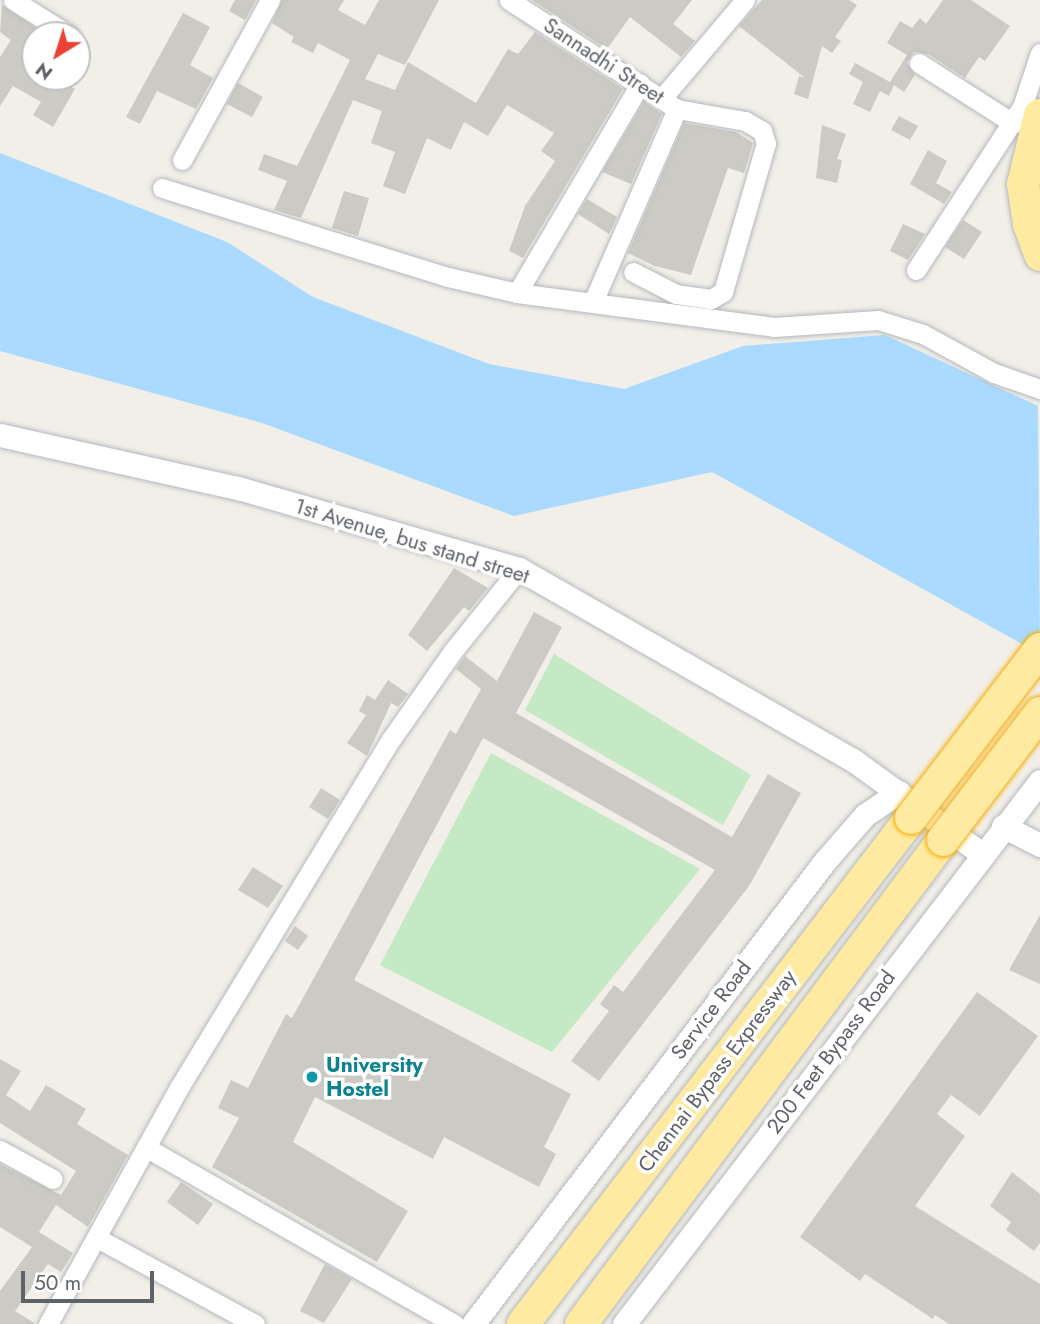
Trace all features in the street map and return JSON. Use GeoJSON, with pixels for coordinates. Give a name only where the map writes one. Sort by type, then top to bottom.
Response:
{"type":"FeatureCollection","features":[{"type":"Feature","properties":{"kind":"highway"},"geometry":{"type":"LineString","coordinates":[[1026,119],[1023,184],[1029,224],[1040,255]]}},
{"type":"Feature","properties":{"kind":"highway","name":"Chennai Bypass Expressway"},"geometry":{"type":"LineString","coordinates":[[523,1324],[905,805],[1040,649]]}},
{"type":"Feature","properties":{"kind":"highway","name":"Chennai Bypass Expressway"},"geometry":{"type":"LineString","coordinates":[[581,1324],[1040,713]]}},
{"type":"Feature","properties":{"kind":"street"},"geometry":{"type":"LineString","coordinates":[[13,0],[47,21]]}},
{"type":"Feature","properties":{"kind":"street"},"geometry":{"type":"LineString","coordinates":[[182,160],[270,0]]}},
{"type":"Feature","properties":{"kind":"street","name":"Sannadhi Street"},"geometry":{"type":"LineString","coordinates":[[509,0],[670,103],[745,121],[762,131],[766,143],[723,292],[711,299],[676,294],[633,272]]}},
{"type":"Feature","properties":{"kind":"street"},"geometry":{"type":"LineString","coordinates":[[593,302],[670,103],[745,0]]}},
{"type":"Feature","properties":{"kind":"street"},"geometry":{"type":"LineString","coordinates":[[916,270],[1026,119],[1040,53]]}},
{"type":"Feature","properties":{"kind":"street"},"geometry":{"type":"LineString","coordinates":[[919,63],[1026,119]]}},
{"type":"Feature","properties":{"kind":"street"},"geometry":{"type":"LineString","coordinates":[[517,293],[640,84]]}},
{"type":"Feature","properties":{"kind":"street"},"geometry":{"type":"LineString","coordinates":[[162,188],[448,277],[517,293],[774,327],[878,320],[923,334],[994,373],[1040,389]]}},
{"type":"Feature","properties":{"kind":"street","name":"1st Avenue, bus stand street"},"geometry":{"type":"LineString","coordinates":[[0,435],[238,488],[519,569],[853,760],[905,805]]}},
{"type":"Feature","properties":{"kind":"street"},"geometry":{"type":"LineString","coordinates":[[48,1324],[180,1086],[392,738],[453,651],[519,569]]}},
{"type":"Feature","properties":{"kind":"street","name":"200 Feet Bypass Road"},"geometry":{"type":"LineString","coordinates":[[630,1322],[1003,826],[1040,781]]}},
{"type":"Feature","properties":{"kind":"street"},"geometry":{"type":"LineString","coordinates":[[905,805],[982,854]]}},
{"type":"Feature","properties":{"kind":"street","name":"Service Road"},"geometry":{"type":"LineString","coordinates":[[472,1324],[825,861],[865,815],[905,805]]}},
{"type":"Feature","properties":{"kind":"street"},"geometry":{"type":"LineString","coordinates":[[1003,826],[1040,845]]}},
{"type":"Feature","properties":{"kind":"street"},"geometry":{"type":"LineString","coordinates":[[147,1148],[454,1324]]}},
{"type":"Feature","properties":{"kind":"street"},"geometry":{"type":"LineString","coordinates":[[0,1150],[53,1179]]}},
{"type":"Feature","properties":{"kind":"street"},"geometry":{"type":"LineString","coordinates":[[97,1238],[255,1324]]}},
{"type":"Feature","properties":{"kind":"green space"},"geometry":{"type":"Polygon","coordinates":[[[554,654],[751,775],[723,825],[525,710],[554,654]]]}},
{"type":"Feature","properties":{"kind":"green space"},"geometry":{"type":"Polygon","coordinates":[[[491,753],[700,869],[552,1052],[380,965],[491,753]]]}},
{"type":"Feature","properties":{"kind":"water"},"geometry":{"type":"Polygon","coordinates":[[[0,153],[227,242],[313,297],[489,364],[624,389],[743,346],[885,335],[1038,406],[1040,654],[712,472],[514,516],[262,423],[0,351],[0,153]]]}},
{"type":"Feature","properties":{"kind":"building"},"geometry":{"type":"Polygon","coordinates":[[[235,0],[256,0],[245,20],[229,11],[235,0]]]}},
{"type":"Feature","properties":{"kind":"building"},"geometry":{"type":"Polygon","coordinates":[[[282,0],[344,0],[338,10],[365,25],[379,0],[439,0],[405,65],[378,54],[365,79],[395,90],[408,62],[476,103],[508,49],[518,54],[535,32],[623,89],[523,258],[509,251],[525,206],[555,161],[541,151],[554,133],[507,105],[488,136],[464,122],[451,150],[427,138],[405,194],[383,186],[395,152],[371,143],[382,111],[353,100],[301,218],[274,210],[287,181],[258,170],[264,154],[297,166],[350,60],[318,43],[313,53],[291,42],[294,37],[272,23],[282,0]]]}},
{"type":"Feature","properties":{"kind":"building"},"geometry":{"type":"Polygon","coordinates":[[[532,0],[692,0],[673,24],[695,41],[681,57],[630,17],[607,49],[532,0]]]}},
{"type":"Feature","properties":{"kind":"building"},"geometry":{"type":"Polygon","coordinates":[[[762,0],[849,0],[857,5],[835,37],[841,41],[832,53],[822,46],[808,99],[794,94],[799,76],[805,78],[739,26],[762,0]]]}},
{"type":"Feature","properties":{"kind":"building"},"geometry":{"type":"Polygon","coordinates":[[[943,0],[971,0],[1010,26],[985,61],[979,57],[965,78],[928,54],[914,52],[907,63],[915,75],[904,92],[894,85],[889,96],[880,91],[870,112],[853,104],[863,82],[849,74],[855,63],[890,82],[907,55],[887,43],[900,21],[912,28],[920,18],[926,24],[943,0]]]}},
{"type":"Feature","properties":{"kind":"building"},"geometry":{"type":"Polygon","coordinates":[[[2,5],[26,21],[21,21],[21,91],[13,86],[0,106],[0,57],[11,40],[0,32],[2,5]]]}},
{"type":"Feature","properties":{"kind":"building"},"geometry":{"type":"Polygon","coordinates":[[[183,13],[210,27],[190,65],[213,78],[196,109],[157,91],[140,124],[126,117],[183,13]]]}},
{"type":"Feature","properties":{"kind":"building"},"geometry":{"type":"Polygon","coordinates":[[[238,83],[263,97],[252,117],[227,104],[238,83]]]}},
{"type":"Feature","properties":{"kind":"building"},"geometry":{"type":"Polygon","coordinates":[[[22,91],[74,91],[53,127],[33,115],[41,102],[22,91]]]}},
{"type":"Feature","properties":{"kind":"building"},"geometry":{"type":"Polygon","coordinates":[[[644,102],[662,114],[631,184],[602,172],[644,102]]]}},
{"type":"Feature","properties":{"kind":"building"},"geometry":{"type":"Polygon","coordinates":[[[899,116],[918,126],[910,140],[891,130],[899,116]]]}},
{"type":"Feature","properties":{"kind":"building"},"geometry":{"type":"Polygon","coordinates":[[[684,123],[736,132],[753,143],[744,173],[728,168],[691,275],[655,266],[628,253],[684,123]]]}},
{"type":"Feature","properties":{"kind":"building"},"geometry":{"type":"Polygon","coordinates":[[[822,125],[846,134],[837,159],[842,160],[837,183],[816,178],[822,125]]]}},
{"type":"Feature","properties":{"kind":"building"},"geometry":{"type":"Polygon","coordinates":[[[928,150],[947,161],[936,183],[952,192],[944,204],[910,184],[928,150]]]}},
{"type":"Feature","properties":{"kind":"building"},"geometry":{"type":"Polygon","coordinates":[[[344,191],[369,198],[358,236],[332,228],[344,191]]]}},
{"type":"Feature","properties":{"kind":"building"},"geometry":{"type":"Polygon","coordinates":[[[587,199],[617,217],[609,234],[578,214],[587,199]]]}},
{"type":"Feature","properties":{"kind":"building"},"geometry":{"type":"Polygon","coordinates":[[[963,220],[982,232],[964,259],[945,247],[963,220]]]}},
{"type":"Feature","properties":{"kind":"building"},"geometry":{"type":"Polygon","coordinates":[[[903,224],[925,234],[908,260],[890,251],[903,224]]]}},
{"type":"Feature","properties":{"kind":"building"},"geometry":{"type":"Polygon","coordinates":[[[454,568],[488,588],[469,611],[464,607],[427,651],[408,635],[454,568]]]}},
{"type":"Feature","properties":{"kind":"building"},"geometry":{"type":"Polygon","coordinates":[[[534,612],[562,627],[516,713],[732,837],[768,774],[801,793],[749,886],[599,1081],[571,1061],[609,1011],[600,1004],[614,985],[623,992],[715,870],[483,738],[354,980],[571,1094],[544,1147],[556,1154],[539,1187],[444,1137],[433,1159],[315,1097],[293,1142],[408,1211],[377,1262],[212,1167],[239,1118],[218,1108],[231,1080],[248,1088],[286,1014],[292,1018],[450,730],[456,734],[481,689],[456,669],[465,656],[497,681],[534,612]]]}},
{"type":"Feature","properties":{"kind":"building"},"geometry":{"type":"Polygon","coordinates":[[[388,680],[408,694],[398,707],[391,703],[367,756],[347,743],[366,715],[359,711],[367,695],[375,700],[388,680]]]}},
{"type":"Feature","properties":{"kind":"building"},"geometry":{"type":"Polygon","coordinates":[[[321,788],[340,800],[328,819],[309,807],[321,788]]]}},
{"type":"Feature","properties":{"kind":"building"},"geometry":{"type":"Polygon","coordinates":[[[253,867],[283,886],[268,908],[238,890],[253,867]]]}},
{"type":"Feature","properties":{"kind":"building"},"geometry":{"type":"Polygon","coordinates":[[[1040,915],[1040,984],[1009,970],[1040,915]]]}},
{"type":"Feature","properties":{"kind":"building"},"geometry":{"type":"Polygon","coordinates":[[[295,926],[308,936],[298,950],[285,941],[295,926]]]}},
{"type":"Feature","properties":{"kind":"building"},"geometry":{"type":"Polygon","coordinates":[[[977,992],[1038,1036],[980,1116],[951,1095],[937,1114],[965,1136],[915,1206],[1040,1284],[1040,1324],[949,1324],[935,1315],[933,1319],[865,1274],[860,1281],[800,1237],[977,992]]]}},
{"type":"Feature","properties":{"kind":"building"},"geometry":{"type":"Polygon","coordinates":[[[0,1059],[21,1071],[6,1095],[30,1111],[46,1085],[86,1109],[77,1124],[128,1155],[88,1227],[56,1205],[39,1232],[73,1253],[61,1272],[48,1264],[15,1311],[36,1324],[0,1324],[0,1291],[32,1247],[0,1227],[0,1164],[61,1195],[76,1171],[0,1123],[0,1059]]]}},
{"type":"Feature","properties":{"kind":"building"},"geometry":{"type":"Polygon","coordinates":[[[1012,1172],[1040,1194],[1040,1243],[1034,1251],[1006,1230],[1011,1222],[990,1206],[1012,1172]]]}},
{"type":"Feature","properties":{"kind":"building"},"geometry":{"type":"Polygon","coordinates":[[[181,1182],[213,1204],[198,1225],[167,1202],[181,1182]]]}},
{"type":"Feature","properties":{"kind":"building"},"geometry":{"type":"Polygon","coordinates":[[[325,1264],[352,1279],[324,1323],[300,1311],[325,1264]]]}},
{"type":"Feature","properties":{"kind":"place","name":"University Hostel"},"geometry":{"type":"Point","coordinates":[312,1077]}}]}
